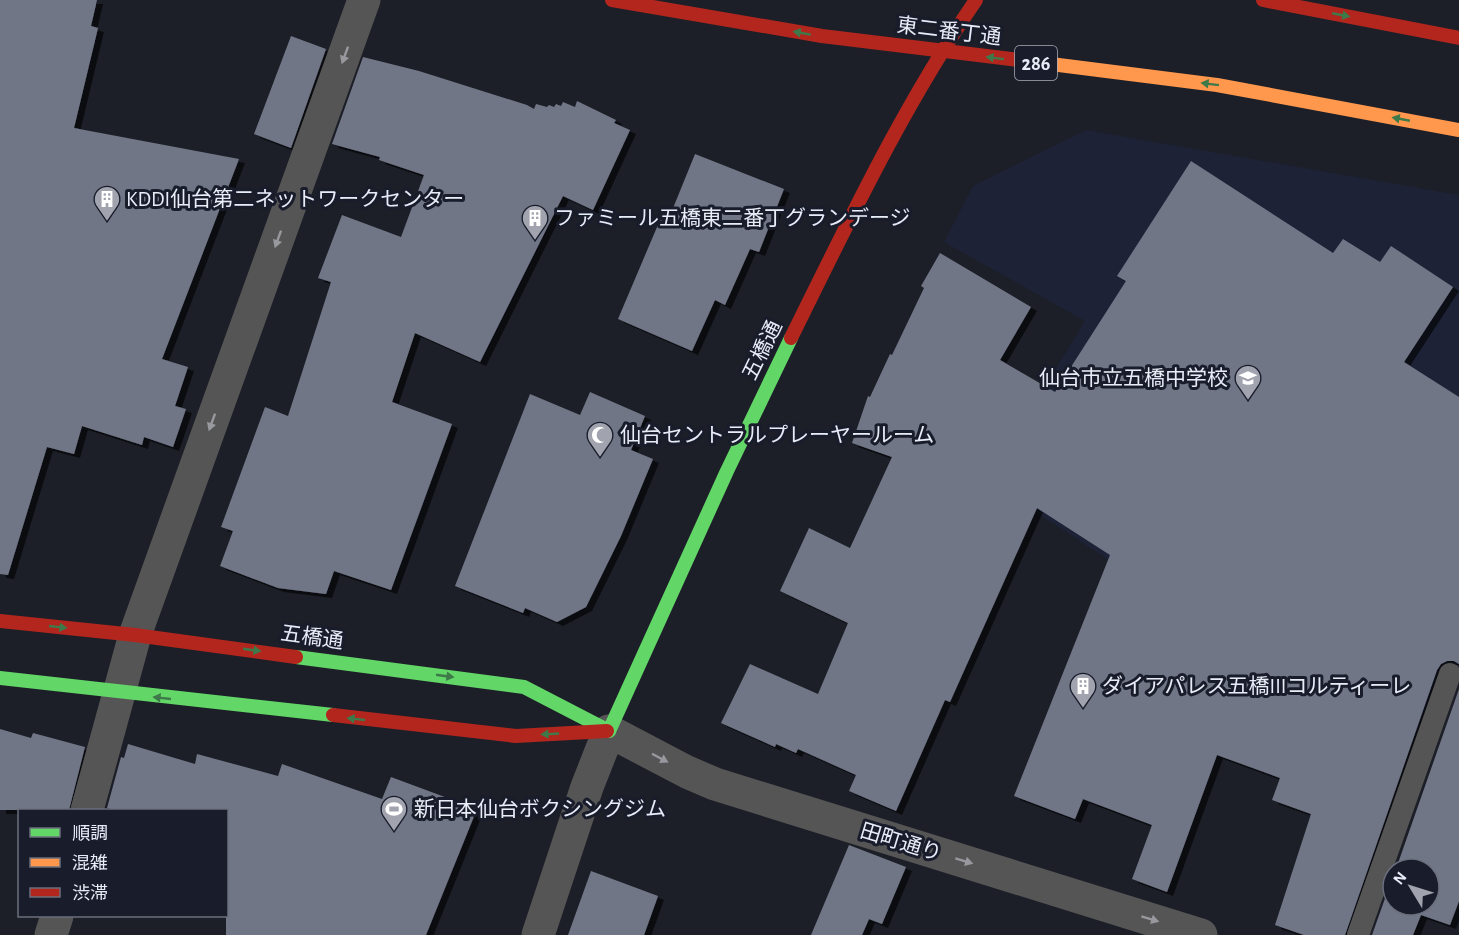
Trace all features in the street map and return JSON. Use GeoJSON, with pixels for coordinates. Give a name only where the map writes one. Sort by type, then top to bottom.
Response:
{"type":"FeatureCollection","features":[{"type":"Feature","properties":{"kind":"main road","name":"東二番丁通"},"geometry":{"type":"LineString","coordinates":[[612,0],[822,36],[1217,85],[1459,130]]}},
{"type":"Feature","properties":{"kind":"main road","name":"五橋通"},"geometry":{"type":"LineString","coordinates":[[0,621],[135,635],[524,687],[609,731],[727,471],[865,187],[941,51],[976,0]]}},
{"type":"Feature","properties":{"kind":"main road"},"geometry":{"type":"LineString","coordinates":[[1263,0],[1459,38]]}},
{"type":"Feature","properties":{"kind":"main road"},"geometry":{"type":"LineString","coordinates":[[0,678],[516,736],[609,731]]}},
{"type":"Feature","properties":{"kind":"street"},"geometry":{"type":"LineString","coordinates":[[87,809],[135,635],[364,0]]}},
{"type":"Feature","properties":{"kind":"street"},"geometry":{"type":"LineString","coordinates":[[538,935],[587,787],[609,731]]}},
{"type":"Feature","properties":{"kind":"street","name":"田町通り"},"geometry":{"type":"LineString","coordinates":[[609,731],[715,784],[1201,935]]}},
{"type":"Feature","properties":{"kind":"street"},"geometry":{"type":"LineString","coordinates":[[51,935],[56,917]]}},
{"type":"Feature","properties":{"kind":"lane"},"geometry":{"type":"LineString","coordinates":[[1359,935],[1450,674]]}},
{"type":"Feature","properties":{"kind":"shaded area","name":"仙台市立五橋中学校"},"geometry":{"type":"Polygon","coordinates":[[[1086,130],[1459,195],[1459,678],[1438,673],[1407,756],[987,480],[1085,321],[944,242],[973,186],[1086,130]]]}},
{"type":"Feature","properties":{"kind":"building"},"geometry":{"type":"Polygon","coordinates":[[[0,0],[97,0],[91,26],[98,28],[74,128],[239,159],[162,359],[188,367],[175,406],[186,409],[173,447],[144,437],[142,445],[82,426],[74,454],[47,447],[8,575],[0,574],[0,0]]]}},
{"type":"Feature","properties":{"kind":"building"},"geometry":{"type":"Polygon","coordinates":[[[291,36],[326,49],[291,148],[254,134],[291,36]]]}},
{"type":"Feature","properties":{"kind":"building"},"geometry":{"type":"Polygon","coordinates":[[[363,57],[419,71],[534,109],[536,104],[554,107],[556,104],[561,106],[563,102],[575,107],[577,101],[616,120],[614,123],[630,130],[593,210],[563,196],[480,362],[415,333],[392,402],[452,424],[391,590],[334,571],[326,594],[278,588],[220,566],[233,531],[221,527],[265,407],[288,416],[331,282],[318,278],[342,215],[401,237],[424,175],[379,160],[380,157],[332,144],[363,57]]]}},
{"type":"Feature","properties":{"kind":"building"},"geometry":{"type":"Polygon","coordinates":[[[695,154],[784,189],[759,252],[750,249],[725,305],[715,300],[692,351],[618,319],[660,220],[667,223],[695,154]]]}},
{"type":"Feature","properties":{"kind":"building"},"geometry":{"type":"Polygon","coordinates":[[[1191,161],[1333,253],[1343,239],[1380,262],[1391,246],[1453,287],[1404,362],[1459,397],[1459,664],[1447,661],[1437,670],[1345,935],[1304,935],[1275,925],[1311,814],[1272,800],[1280,778],[1217,755],[1167,892],[1132,879],[1152,825],[1083,799],[1075,819],[1014,796],[1110,555],[1037,508],[950,702],[945,700],[896,811],[849,791],[856,775],[798,749],[796,753],[776,744],[775,747],[721,723],[750,664],[818,694],[848,623],[780,591],[809,528],[850,548],[892,457],[852,443],[868,396],[870,397],[890,354],[892,355],[924,288],[921,286],[940,253],[1031,307],[1000,360],[1055,392],[1126,281],[1117,276],[1191,161]]]}},
{"type":"Feature","properties":{"kind":"building"},"geometry":{"type":"Polygon","coordinates":[[[590,392],[645,416],[631,450],[653,459],[621,536],[586,607],[557,622],[525,608],[523,613],[455,586],[530,394],[580,415],[590,392]]]}},
{"type":"Feature","properties":{"kind":"building"},"geometry":{"type":"Polygon","coordinates":[[[1459,689],[1459,901],[1450,925],[1427,917],[1441,917],[1441,857],[1400,857],[1459,689]]]}},
{"type":"Feature","properties":{"kind":"building"},"geometry":{"type":"Polygon","coordinates":[[[0,729],[31,738],[33,733],[85,747],[69,809],[0,810],[0,729]]]}},
{"type":"Feature","properties":{"kind":"building"},"geometry":{"type":"Polygon","coordinates":[[[128,744],[195,764],[197,754],[278,776],[282,764],[382,799],[391,777],[477,809],[426,935],[226,935],[228,809],[107,808],[121,757],[124,758],[128,744]]]}},
{"type":"Feature","properties":{"kind":"building"},"geometry":{"type":"Polygon","coordinates":[[[849,845],[906,867],[882,924],[869,919],[862,935],[811,935],[849,845]]]}},
{"type":"Feature","properties":{"kind":"building"},"geometry":{"type":"Polygon","coordinates":[[[591,871],[658,896],[644,935],[568,935],[591,871]]]}},
{"type":"Feature","properties":{"kind":"building"},"geometry":{"type":"Polygon","coordinates":[[[1381,910],[1381,917],[1420,917],[1413,935],[1372,935],[1381,910]]]}},
{"type":"Feature","properties":{"kind":"traffic: fast"},"geometry":{"type":"LineString","coordinates":[[609,731],[727,471],[791,338]]}},
{"type":"Feature","properties":{"kind":"traffic: fast"},"geometry":{"type":"LineString","coordinates":[[296,657],[524,687],[609,731]]}},
{"type":"Feature","properties":{"kind":"traffic: fast"},"geometry":{"type":"LineString","coordinates":[[0,678],[333,715]]}},
{"type":"Feature","properties":{"kind":"traffic: slow"},"geometry":{"type":"LineString","coordinates":[[1035,62],[1217,85],[1459,130]]}},
{"type":"Feature","properties":{"kind":"traffic: jam"},"geometry":{"type":"LineString","coordinates":[[612,0],[822,36],[1035,62]]}},
{"type":"Feature","properties":{"kind":"traffic: jam"},"geometry":{"type":"LineString","coordinates":[[791,338],[900,123],[949,40],[976,0]]}},
{"type":"Feature","properties":{"kind":"traffic: jam"},"geometry":{"type":"LineString","coordinates":[[1263,0],[1459,38]]}},
{"type":"Feature","properties":{"kind":"traffic: jam"},"geometry":{"type":"LineString","coordinates":[[0,621],[135,635],[296,657]]}},
{"type":"Feature","properties":{"kind":"traffic: jam"},"geometry":{"type":"LineString","coordinates":[[333,715],[516,736],[607,731]]}},
{"type":"Feature","properties":{"kind":"place","name":"KDDI仙台第二ネットワークセンター"},"geometry":{"type":"Point","coordinates":[107,222]}},
{"type":"Feature","properties":{"kind":"place","name":"ファミール五橋東二番丁グランデージ"},"geometry":{"type":"Point","coordinates":[535,241]}},
{"type":"Feature","properties":{"kind":"place","name":"仙台市立五橋中学校"},"geometry":{"type":"Point","coordinates":[1248,401]}},
{"type":"Feature","properties":{"kind":"place","name":"仙台セントラルプレーヤールーム"},"geometry":{"type":"Point","coordinates":[600,458]}},
{"type":"Feature","properties":{"kind":"place","name":"ダイアパレス五橋IIIコルティーレ"},"geometry":{"type":"Point","coordinates":[1083,709]}},
{"type":"Feature","properties":{"kind":"place","name":"新日本仙台ボクシングジム"},"geometry":{"type":"Point","coordinates":[394,832]}}]}
